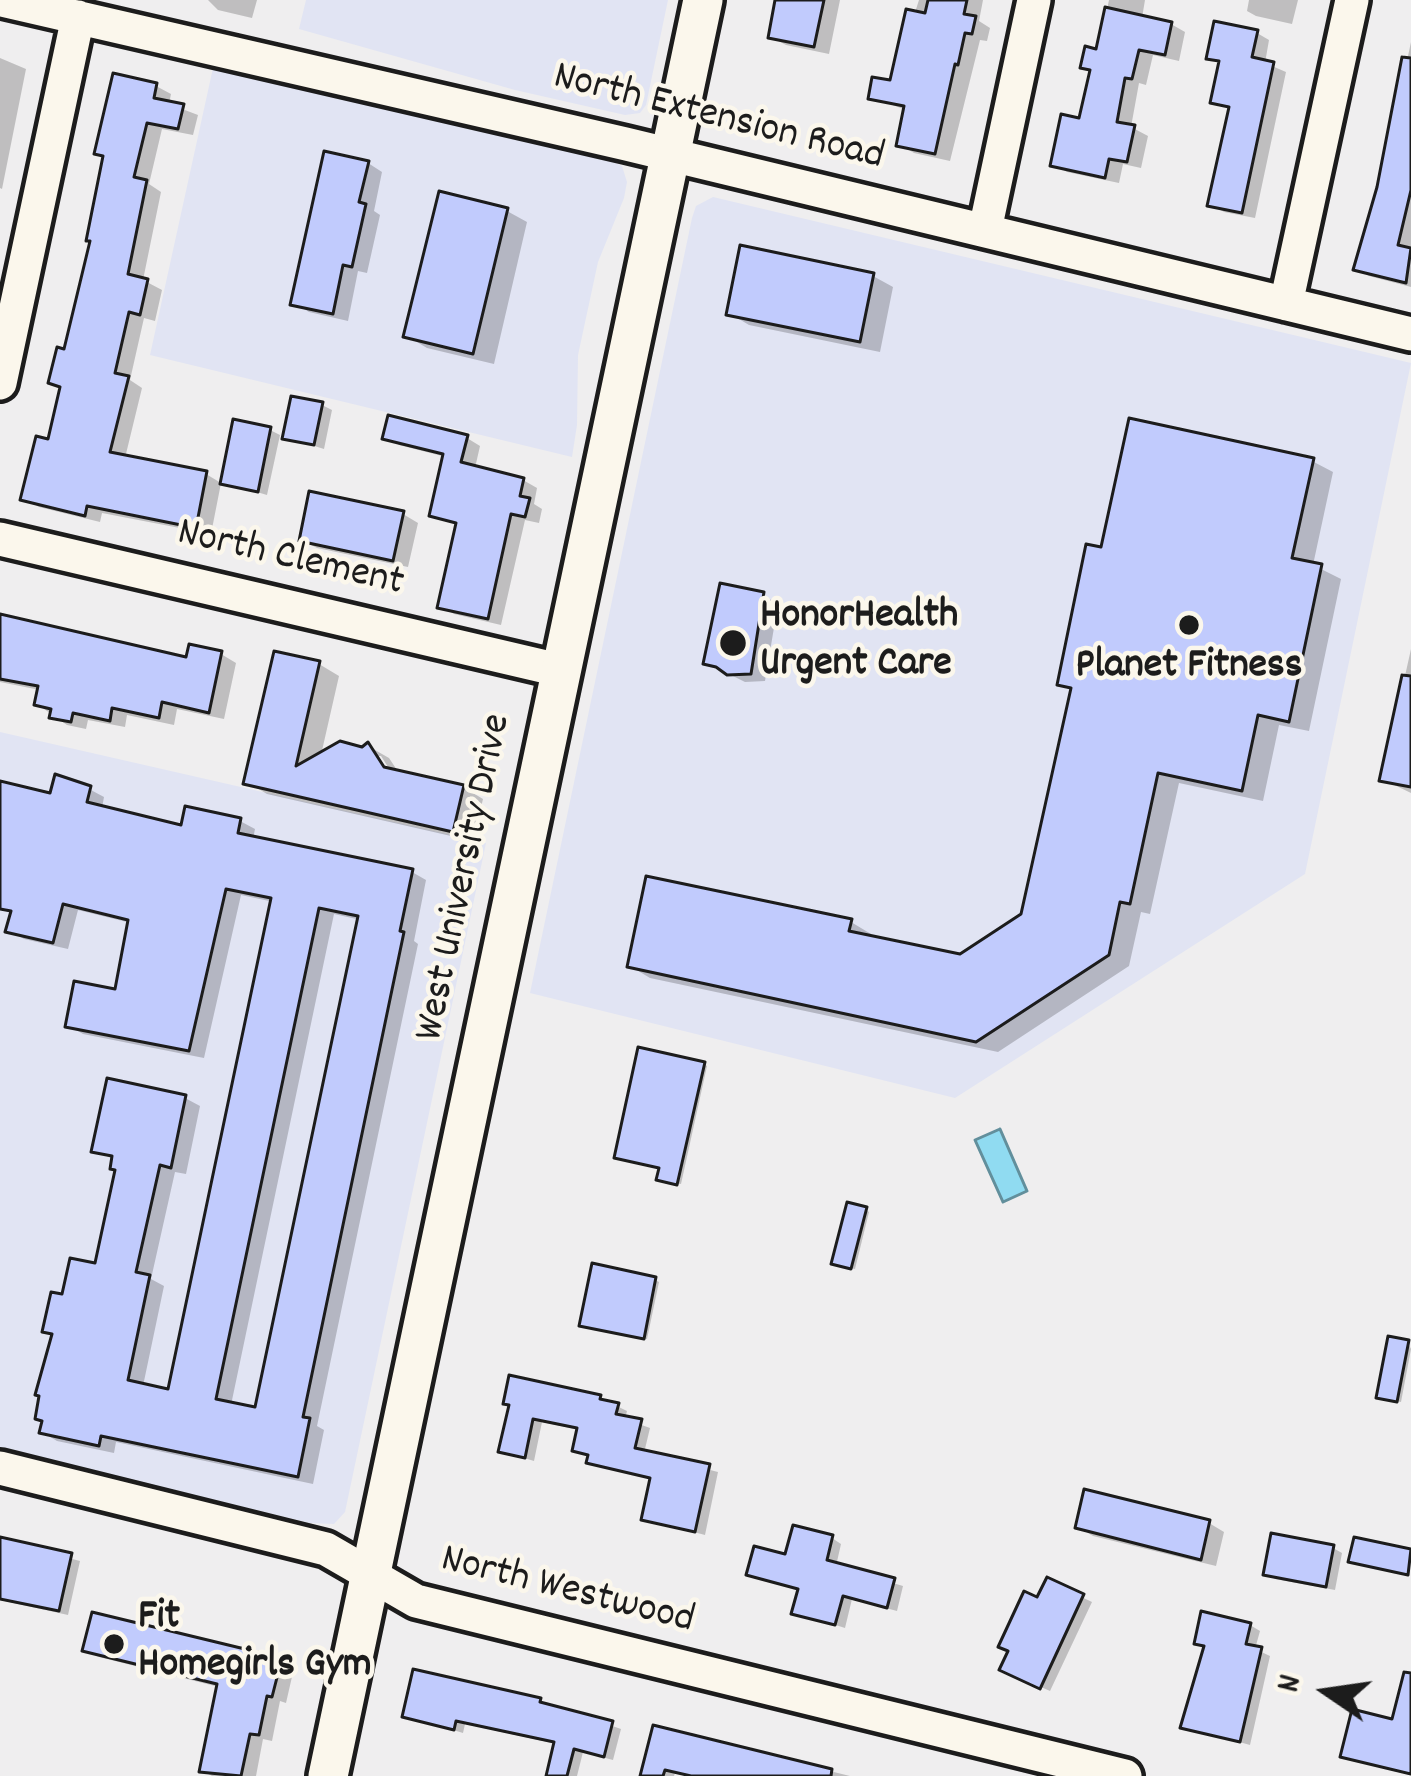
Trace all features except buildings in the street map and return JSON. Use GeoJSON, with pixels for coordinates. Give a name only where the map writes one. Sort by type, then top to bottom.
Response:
{"type":"FeatureCollection","features":[{"type":"Feature","properties":{"kind":"main road","name":"West University Drive"},"geometry":{"type":"LineString","coordinates":[[328,1776],[704,0]]}},
{"type":"Feature","properties":{"kind":"street","name":"North Extension Road"},"geometry":{"type":"LineString","coordinates":[[2,0],[78,17],[126,14],[668,155],[1411,334]]}},
{"type":"Feature","properties":{"kind":"street"},"geometry":{"type":"LineString","coordinates":[[985,230],[1034,0]]}},
{"type":"Feature","properties":{"kind":"street"},"geometry":{"type":"LineString","coordinates":[[1286,304],[1352,0]]}},
{"type":"Feature","properties":{"kind":"street"},"geometry":{"type":"LineString","coordinates":[[0,383],[78,17]]}},
{"type":"Feature","properties":{"kind":"street","name":"North Clement"},"geometry":{"type":"LineString","coordinates":[[0,539],[559,670]]}},
{"type":"Feature","properties":{"kind":"street","name":"North Westwood"},"geometry":{"type":"LineString","coordinates":[[0,1468],[326,1549],[416,1601],[1107,1774]]}},
{"type":"Feature","properties":{"kind":"shaded area"},"geometry":{"type":"Polygon","coordinates":[[[306,0],[668,0],[646,105],[640,113],[625,115],[515,90],[299,29],[306,0]]]}},
{"type":"Feature","properties":{"kind":"shaded area"},"geometry":{"type":"Polygon","coordinates":[[[213,68],[598,155],[622,166],[627,182],[624,198],[598,262],[578,355],[572,457],[150,355],[213,68]]]}},
{"type":"Feature","properties":{"kind":"shaded area"},"geometry":{"type":"Polygon","coordinates":[[[713,197],[1411,363],[1305,874],[955,1098],[530,993],[692,218],[696,206],[713,197]]]}},
{"type":"Feature","properties":{"kind":"shaded area"},"geometry":{"type":"Polygon","coordinates":[[[0,732],[486,843],[345,1512],[334,1524],[309,1523],[0,1448],[0,732]]]}},
{"type":"Feature","properties":{"kind":"water"},"geometry":{"type":"Polygon","coordinates":[[[1000,1129],[1027,1191],[1003,1202],[975,1140],[1000,1129]]]}},
{"type":"Feature","properties":{"kind":"place","name":"Planet Fitness"},"geometry":{"type":"Point","coordinates":[1189,625]}},
{"type":"Feature","properties":{"kind":"place","name":"HonorHealth Urgent Care"},"geometry":{"type":"Point","coordinates":[733,643]}},
{"type":"Feature","properties":{"kind":"place","name":"Fit Homegirls Gym"},"geometry":{"type":"Point","coordinates":[114,1644]}}]}
